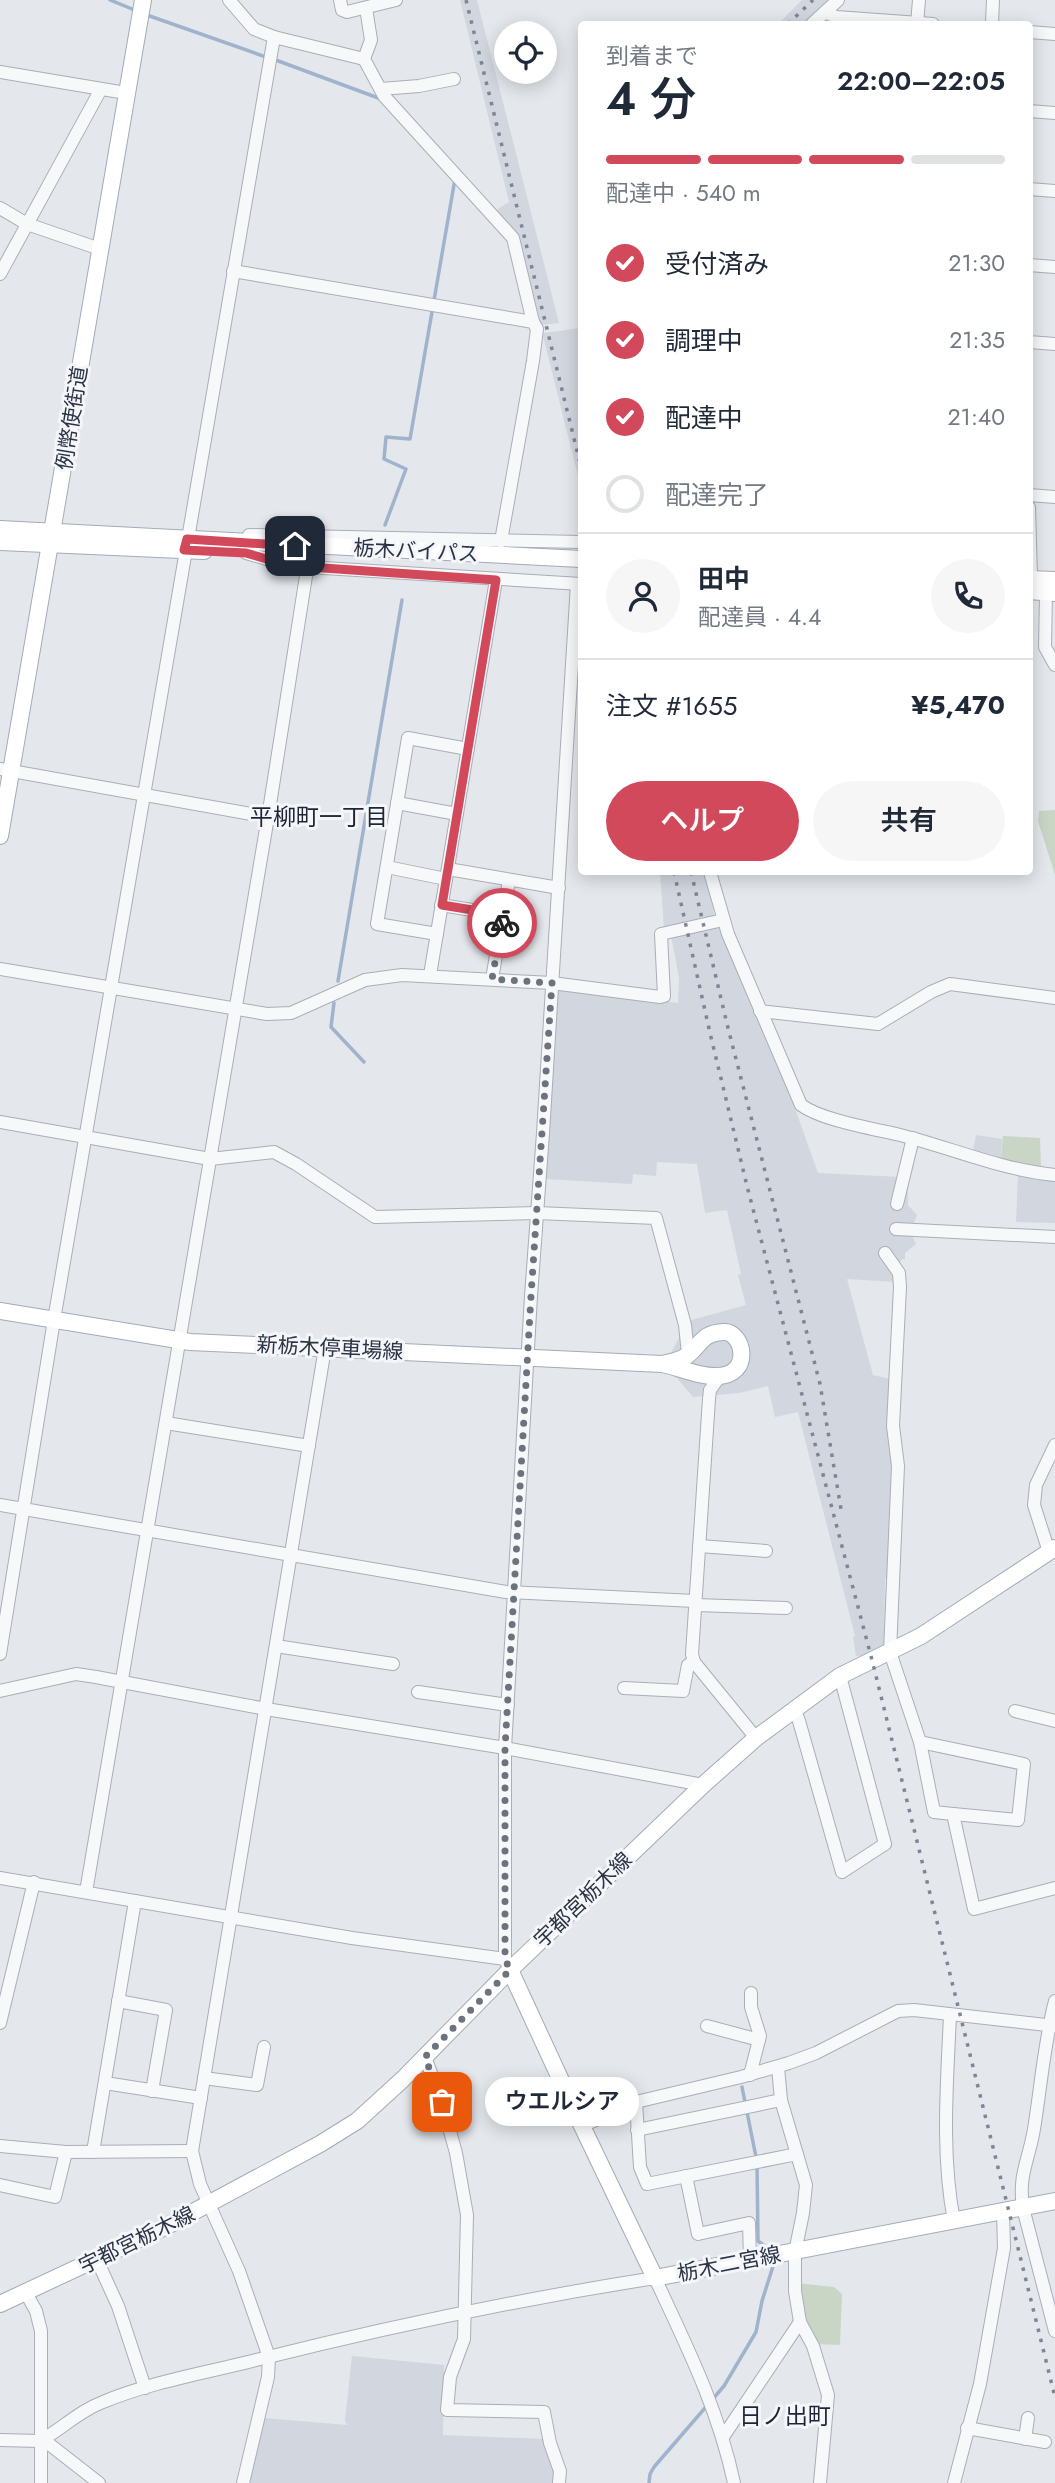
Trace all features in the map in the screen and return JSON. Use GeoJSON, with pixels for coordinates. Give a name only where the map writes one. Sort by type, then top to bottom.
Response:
{"type":"FeatureCollection","features":[{"type":"Feature","properties":{"kind":"main road","name":"例幣使街道"},"geometry":{"type":"LineString","coordinates":[[0,836],[6,770],[53,538],[143,0]]}},
{"type":"Feature","properties":{"kind":"main road","name":"栃木バイパス"},"geometry":{"type":"LineString","coordinates":[[0,529],[53,538]]}},
{"type":"Feature","properties":{"kind":"main road","name":"栃木バイパス"},"geometry":{"type":"LineString","coordinates":[[0,542],[53,538],[185,544],[309,562],[578,579]]}},
{"type":"Feature","properties":{"kind":"main road","name":"栃木バイパス"},"geometry":{"type":"LineString","coordinates":[[185,544],[221,541],[578,559]]}},
{"type":"Feature","properties":{"kind":"main road"},"geometry":{"type":"LineString","coordinates":[[1033,584],[1052,588]]}},
{"type":"Feature","properties":{"kind":"main road","name":"新栃木停車場線"},"geometry":{"type":"LineString","coordinates":[[0,1311],[179,1341],[662,1364]]}},
{"type":"Feature","properties":{"kind":"main road"},"geometry":{"type":"LineString","coordinates":[[731,1332],[738,1340],[741,1364],[732,1373],[720,1376],[662,1364],[688,1354],[704,1337],[731,1332]]}},
{"type":"Feature","properties":{"kind":"main road","name":"宇都宮栃木線"},"geometry":{"type":"LineString","coordinates":[[0,2304],[97,2260],[209,2204],[320,2144],[356,2121],[380,2102],[425,2057],[507,1964],[756,1738],[840,1676],[921,1636],[1052,1550]]}},
{"type":"Feature","properties":{"kind":"main road","name":"栃木二宮線"},"geometry":{"type":"LineString","coordinates":[[507,1964],[655,2278],[1055,2201]]}},
{"type":"Feature","properties":{"kind":"street"},"geometry":{"type":"LineString","coordinates":[[229,0],[254,29],[274,37],[365,59]]}},
{"type":"Feature","properties":{"kind":"street"},"geometry":{"type":"LineString","coordinates":[[340,0],[342,10],[347,12],[396,0]]}},
{"type":"Feature","properties":{"kind":"street"},"geometry":{"type":"LineString","coordinates":[[815,21],[838,0]]}},
{"type":"Feature","properties":{"kind":"street"},"geometry":{"type":"LineString","coordinates":[[917,21],[919,0]]}},
{"type":"Feature","properties":{"kind":"street"},"geometry":{"type":"LineString","coordinates":[[992,21],[993,0]]}},
{"type":"Feature","properties":{"kind":"street"},"geometry":{"type":"LineString","coordinates":[[366,8],[371,40],[365,59],[384,96],[513,238],[537,329],[501,541]]}},
{"type":"Feature","properties":{"kind":"street"},"geometry":{"type":"LineString","coordinates":[[825,12],[836,17],[882,21]]}},
{"type":"Feature","properties":{"kind":"street"},"geometry":{"type":"LineString","coordinates":[[1033,32],[1055,34]]}},
{"type":"Feature","properties":{"kind":"street"},"geometry":{"type":"LineString","coordinates":[[0,1654],[185,544],[274,37]]}},
{"type":"Feature","properties":{"kind":"street"},"geometry":{"type":"LineString","coordinates":[[0,72],[127,93]]}},
{"type":"Feature","properties":{"kind":"street"},"geometry":{"type":"LineString","coordinates":[[381,89],[419,86],[454,79]]}},
{"type":"Feature","properties":{"kind":"street"},"geometry":{"type":"LineString","coordinates":[[0,274],[101,89]]}},
{"type":"Feature","properties":{"kind":"street"},"geometry":{"type":"LineString","coordinates":[[1033,111],[1055,113]]}},
{"type":"Feature","properties":{"kind":"street"},"geometry":{"type":"LineString","coordinates":[[1033,189],[1055,191]]}},
{"type":"Feature","properties":{"kind":"street"},"geometry":{"type":"LineString","coordinates":[[0,208],[27,224],[100,249]]}},
{"type":"Feature","properties":{"kind":"street"},"geometry":{"type":"LineString","coordinates":[[1033,265],[1055,267]]}},
{"type":"Feature","properties":{"kind":"street"},"geometry":{"type":"LineString","coordinates":[[233,271],[533,322]]}},
{"type":"Feature","properties":{"kind":"street"},"geometry":{"type":"LineString","coordinates":[[1033,342],[1055,344]]}},
{"type":"Feature","properties":{"kind":"street"},"geometry":{"type":"LineString","coordinates":[[1033,495],[1055,496]]}},
{"type":"Feature","properties":{"kind":"street"},"geometry":{"type":"LineString","coordinates":[[221,541],[246,536],[281,535],[578,542]]}},
{"type":"Feature","properties":{"kind":"street"},"geometry":{"type":"LineString","coordinates":[[86,1892],[309,562],[361,570],[496,580],[578,579]]}},
{"type":"Feature","properties":{"kind":"street"},"geometry":{"type":"LineString","coordinates":[[430,975],[496,580]]}},
{"type":"Feature","properties":{"kind":"street"},"geometry":{"type":"LineString","coordinates":[[1052,588],[1045,647],[1055,665]]}},
{"type":"Feature","properties":{"kind":"street"},"geometry":{"type":"LineString","coordinates":[[0,1878],[507,1964],[505,1748],[537,1213],[578,608]]}},
{"type":"Feature","properties":{"kind":"street"},"geometry":{"type":"LineString","coordinates":[[437,934],[377,923],[397,803],[408,738],[468,749]]}},
{"type":"Feature","properties":{"kind":"street"},"geometry":{"type":"LineString","coordinates":[[6,770],[268,817]]}},
{"type":"Feature","properties":{"kind":"street"},"geometry":{"type":"LineString","coordinates":[[397,803],[457,814]]}},
{"type":"Feature","properties":{"kind":"street"},"geometry":{"type":"LineString","coordinates":[[387,867],[559,888]]}},
{"type":"Feature","properties":{"kind":"street"},"geometry":{"type":"LineString","coordinates":[[711,875],[723,920],[760,1011],[798,1086],[798,1101],[807,1109],[1007,1167],[1055,1175]]}},
{"type":"Feature","properties":{"kind":"street"},"geometry":{"type":"LineString","coordinates":[[492,979],[509,880]]}},
{"type":"Feature","properties":{"kind":"street"},"geometry":{"type":"LineString","coordinates":[[442,905],[503,915]]}},
{"type":"Feature","properties":{"kind":"street"},"geometry":{"type":"LineString","coordinates":[[0,969],[267,1014],[291,1013],[365,979],[388,975],[552,983],[664,996],[661,934],[723,920]]}},
{"type":"Feature","properties":{"kind":"street"},"geometry":{"type":"LineString","coordinates":[[760,1011],[878,1024],[930,992],[950,984],[1055,998]]}},
{"type":"Feature","properties":{"kind":"street"},"geometry":{"type":"LineString","coordinates":[[0,1122],[210,1159],[274,1152],[375,1217],[537,1213],[656,1218],[685,1325],[688,1354]]}},
{"type":"Feature","properties":{"kind":"street"},"geometry":{"type":"LineString","coordinates":[[897,1204],[913,1138]]}},
{"type":"Feature","properties":{"kind":"street"},"geometry":{"type":"LineString","coordinates":[[896,1229],[1055,1237]]}},
{"type":"Feature","properties":{"kind":"street"},"geometry":{"type":"LineString","coordinates":[[885,1253],[897,1269],[900,1287],[893,1426],[898,1466],[890,1652],[920,1742],[934,1812],[1018,1820],[1024,1764],[920,1742]]}},
{"type":"Feature","properties":{"kind":"street"},"geometry":{"type":"LineString","coordinates":[[685,1325],[690,1333],[704,1337]]}},
{"type":"Feature","properties":{"kind":"street"},"geometry":{"type":"LineString","coordinates":[[243,2483],[268,2377],[269,2357],[239,2272],[195,2168],[192,2151],[325,1348]]}},
{"type":"Feature","properties":{"kind":"street"},"geometry":{"type":"LineString","coordinates":[[694,1372],[709,1399]]}},
{"type":"Feature","properties":{"kind":"street"},"geometry":{"type":"LineString","coordinates":[[720,1376],[710,1390],[709,1399],[692,1654],[694,1662],[756,1738]]}},
{"type":"Feature","properties":{"kind":"street"},"geometry":{"type":"LineString","coordinates":[[166,1423],[309,1446]]}},
{"type":"Feature","properties":{"kind":"street"},"geometry":{"type":"LineString","coordinates":[[1052,1550],[1034,1504],[1036,1485],[1055,1445]]}},
{"type":"Feature","properties":{"kind":"street"},"geometry":{"type":"LineString","coordinates":[[0,1505],[514,1593],[786,1608]]}},
{"type":"Feature","properties":{"kind":"street"},"geometry":{"type":"LineString","coordinates":[[698,1546],[766,1551]]}},
{"type":"Feature","properties":{"kind":"street"},"geometry":{"type":"LineString","coordinates":[[276,1646],[393,1664]]}},
{"type":"Feature","properties":{"kind":"street"},"geometry":{"type":"LineString","coordinates":[[624,1688],[683,1691],[688,1665],[694,1662]]}},
{"type":"Feature","properties":{"kind":"street"},"geometry":{"type":"LineString","coordinates":[[0,1691],[76,1674],[703,1785]]}},
{"type":"Feature","properties":{"kind":"street"},"geometry":{"type":"LineString","coordinates":[[794,1709],[842,1872],[885,1844],[840,1676]]}},
{"type":"Feature","properties":{"kind":"street"},"geometry":{"type":"LineString","coordinates":[[418,1692],[508,1705]]}},
{"type":"Feature","properties":{"kind":"street"},"geometry":{"type":"LineString","coordinates":[[1015,1711],[1055,1721]]}},
{"type":"Feature","properties":{"kind":"street"},"geometry":{"type":"LineString","coordinates":[[953,1814],[974,1909],[1055,1888]]}},
{"type":"Feature","properties":{"kind":"street"},"geometry":{"type":"LineString","coordinates":[[0,2023],[34,1882]]}},
{"type":"Feature","properties":{"kind":"street"},"geometry":{"type":"LineString","coordinates":[[93,2152],[135,1900]]}},
{"type":"Feature","properties":{"kind":"street"},"geometry":{"type":"LineString","coordinates":[[750,2075],[760,2036],[751,2007],[751,1993]]}},
{"type":"Feature","properties":{"kind":"street"},"geometry":{"type":"LineString","coordinates":[[118,2001],[166,2010],[152,2091]]}},
{"type":"Feature","properties":{"kind":"street"},"geometry":{"type":"LineString","coordinates":[[1055,2001],[1033,2138],[1021,2177],[1023,2207],[1055,2331]]}},
{"type":"Feature","properties":{"kind":"street"},"geometry":{"type":"LineString","coordinates":[[582,2126],[636,2102],[778,2067],[816,2053],[898,2011],[914,2010],[1052,2026]]}},
{"type":"Feature","properties":{"kind":"street"},"geometry":{"type":"LineString","coordinates":[[950,2015],[945,2134],[948,2193],[954,2221]]}},
{"type":"Feature","properties":{"kind":"street"},"geometry":{"type":"LineString","coordinates":[[707,2026],[759,2040]]}},
{"type":"Feature","properties":{"kind":"street"},"geometry":{"type":"LineString","coordinates":[[204,2078],[257,2085],[264,2047]]}},
{"type":"Feature","properties":{"kind":"street"},"geometry":{"type":"LineString","coordinates":[[425,2057],[442,2102],[456,2153],[467,2215],[464,2339],[450,2377],[447,2410],[544,2412],[550,2443],[560,2471],[559,2483]]}},
{"type":"Feature","properties":{"kind":"street"},"geometry":{"type":"LineString","coordinates":[[778,2067],[780,2100],[806,2185],[803,2213],[782,2254],[794,2291],[800,2322],[816,2355],[828,2395],[820,2483]]}},
{"type":"Feature","properties":{"kind":"street"},"geometry":{"type":"LineString","coordinates":[[104,2083],[201,2098]]}},
{"type":"Feature","properties":{"kind":"street"},"geometry":{"type":"LineString","coordinates":[[637,2130],[780,2100]]}},
{"type":"Feature","properties":{"kind":"street"},"geometry":{"type":"LineString","coordinates":[[636,2102],[639,2167],[647,2184],[797,2154]]}},
{"type":"Feature","properties":{"kind":"street"},"geometry":{"type":"LineString","coordinates":[[0,2146],[66,2152],[192,2151]]}},
{"type":"Feature","properties":{"kind":"street"},"geometry":{"type":"LineString","coordinates":[[0,2185],[55,2197],[66,2152]]}},
{"type":"Feature","properties":{"kind":"street"},"geometry":{"type":"LineString","coordinates":[[686,2176],[698,2234],[749,2223],[750,2260]]}},
{"type":"Feature","properties":{"kind":"street"},"geometry":{"type":"LineString","coordinates":[[954,2483],[980,2384],[1004,2248],[1003,2211]]}},
{"type":"Feature","properties":{"kind":"street"},"geometry":{"type":"LineString","coordinates":[[97,2260],[118,2306],[145,2388]]}},
{"type":"Feature","properties":{"kind":"street"},"geometry":{"type":"LineString","coordinates":[[40,2441],[91,2407],[145,2388],[340,2339],[655,2278],[712,2402],[734,2483]]}},
{"type":"Feature","properties":{"kind":"street"},"geometry":{"type":"LineString","coordinates":[[26,2292],[36,2311],[41,2331],[41,2483]]}},
{"type":"Feature","properties":{"kind":"street"},"geometry":{"type":"LineString","coordinates":[[723,2437],[800,2322]]}},
{"type":"Feature","properties":{"kind":"street"},"geometry":{"type":"LineString","coordinates":[[1025,2439],[1028,2418]]}},
{"type":"Feature","properties":{"kind":"street"},"geometry":{"type":"LineString","coordinates":[[967,2428],[1045,2442]]}},
{"type":"Feature","properties":{"kind":"street"},"geometry":{"type":"LineString","coordinates":[[0,2440],[40,2441],[49,2444],[99,2483]]}},
{"type":"Feature","properties":{"kind":"shaded area"},"geometry":{"type":"Polygon","coordinates":[[[460,0],[477,0],[494,67],[494,84],[498,84],[559,323],[541,325],[537,322],[518,240],[495,211],[509,202],[460,0]]]}},
{"type":"Feature","properties":{"kind":"shaded area"},"geometry":{"type":"Polygon","coordinates":[[[802,0],[830,0],[808,21],[781,21],[802,0]]]}},
{"type":"Feature","properties":{"kind":"shaded area"},"geometry":{"type":"Polygon","coordinates":[[[578,328],[578,476],[543,336],[544,333],[578,328]]]}},
{"type":"Feature","properties":{"kind":"shaded area"},"geometry":{"type":"Polygon","coordinates":[[[660,875],[706,875],[715,919],[664,929],[660,875]]]}},
{"type":"Feature","properties":{"kind":"shaded area"},"geometry":{"type":"Polygon","coordinates":[[[721,928],[792,1100],[818,1173],[901,1177],[900,1185],[908,1191],[908,1205],[917,1215],[912,1236],[916,1244],[905,1253],[905,1259],[902,1259],[894,1273],[897,1282],[847,1279],[873,1375],[890,1379],[887,1432],[892,1463],[884,1648],[864,1656],[856,1656],[855,1636],[798,1412],[775,1417],[768,1386],[739,1393],[693,1397],[677,1378],[673,1377],[672,1351],[688,1321],[746,1305],[727,1210],[705,1213],[697,1164],[657,1162],[656,1176],[633,1174],[632,1184],[546,1179],[558,991],[563,989],[678,1003],[679,978],[671,935],[721,928]]]}},
{"type":"Feature","properties":{"kind":"shaded area"},"geometry":{"type":"Polygon","coordinates":[[[976,1135],[1002,1139],[1001,1161],[973,1151],[976,1135]]]}},
{"type":"Feature","properties":{"kind":"shaded area"},"geometry":{"type":"Polygon","coordinates":[[[1018,1175],[1055,1179],[1055,1223],[1016,1222],[1018,1175]]]}},
{"type":"Feature","properties":{"kind":"shaded area"},"geometry":{"type":"Polygon","coordinates":[[[352,2356],[444,2365],[443,2435],[544,2439],[555,2474],[555,2483],[248,2483],[264,2418],[347,2425],[345,2421],[352,2356]]]}},
{"type":"Feature","properties":{"kind":"green space"},"geometry":{"type":"Polygon","coordinates":[[[1055,810],[1055,875],[1038,821],[1039,811],[1055,810]]]}},
{"type":"Feature","properties":{"kind":"green space"},"geometry":{"type":"Polygon","coordinates":[[[1003,1136],[1040,1138],[1041,1170],[1001,1161],[1003,1136]]]}},
{"type":"Feature","properties":{"kind":"green space"},"geometry":{"type":"Polygon","coordinates":[[[797,2283],[834,2287],[842,2294],[840,2345],[815,2344],[803,2320],[797,2283]]]}},
{"type":"Feature","properties":{"kind":"waterway"},"geometry":{"type":"LineString","coordinates":[[110,0],[137,11]]}},
{"type":"Feature","properties":{"kind":"waterway"},"geometry":{"type":"LineString","coordinates":[[144,14],[266,57]]}},
{"type":"Feature","properties":{"kind":"waterway"},"geometry":{"type":"LineString","coordinates":[[273,59],[381,99]]}},
{"type":"Feature","properties":{"kind":"waterway"},"geometry":{"type":"LineString","coordinates":[[385,525],[406,469],[384,459],[386,437],[410,439],[455,179]]}},
{"type":"Feature","properties":{"kind":"waterway"},"geometry":{"type":"LineString","coordinates":[[338,981],[402,600]]}},
{"type":"Feature","properties":{"kind":"waterway"},"geometry":{"type":"LineString","coordinates":[[334,1003],[331,1027],[364,1062]]}},
{"type":"Feature","properties":{"kind":"waterway"},"geometry":{"type":"LineString","coordinates":[[742,2087],[756,2157]]}},
{"type":"Feature","properties":{"kind":"waterway"},"geometry":{"type":"LineString","coordinates":[[757,2165],[758,2241],[766,2247],[776,2249]]}},
{"type":"Feature","properties":{"kind":"waterway"},"geometry":{"type":"LineString","coordinates":[[649,2483],[654,2467],[724,2386],[756,2332],[762,2301],[775,2260]]}},
{"type":"Feature","properties":{"kind":"railway"},"geometry":{"type":"LineString","coordinates":[[466,0],[578,455]]}},
{"type":"Feature","properties":{"kind":"railway"},"geometry":{"type":"LineString","coordinates":[[791,21],[813,0]]}},
{"type":"Feature","properties":{"kind":"railway"},"geometry":{"type":"LineString","coordinates":[[675,875],[748,1190],[872,1660],[1055,2397]]}},
{"type":"Feature","properties":{"kind":"railway"},"geometry":{"type":"LineString","coordinates":[[692,875],[728,1028],[820,1384],[842,1515]]}},
{"type":"Feature","properties":{"kind":"way so far"},"geometry":{"type":"LineString","coordinates":[[442,2102],[425,2057],[510,1970],[505,1959],[505,1748],[552,983],[492,979],[502,923]]}},
{"type":"Feature","properties":{"kind":"place","name":"ウエルシア"},"geometry":{"type":"Point","coordinates":[442,2102]}},
{"type":"Feature","properties":{"kind":"district","name":"平柳町一丁目"},"geometry":{"type":"Point","coordinates":[319,817]}},
{"type":"Feature","properties":{"kind":"district","name":"日ノ出町"},"geometry":{"type":"Point","coordinates":[785,2416]}},
{"type":"Feature","properties":{"kind":"route"},"geometry":{"type":"LineString","coordinates":[[295,546],[187,539],[184,550],[246,553],[284,564],[309,567],[496,580],[442,905],[503,915],[502,923]]}}]}
